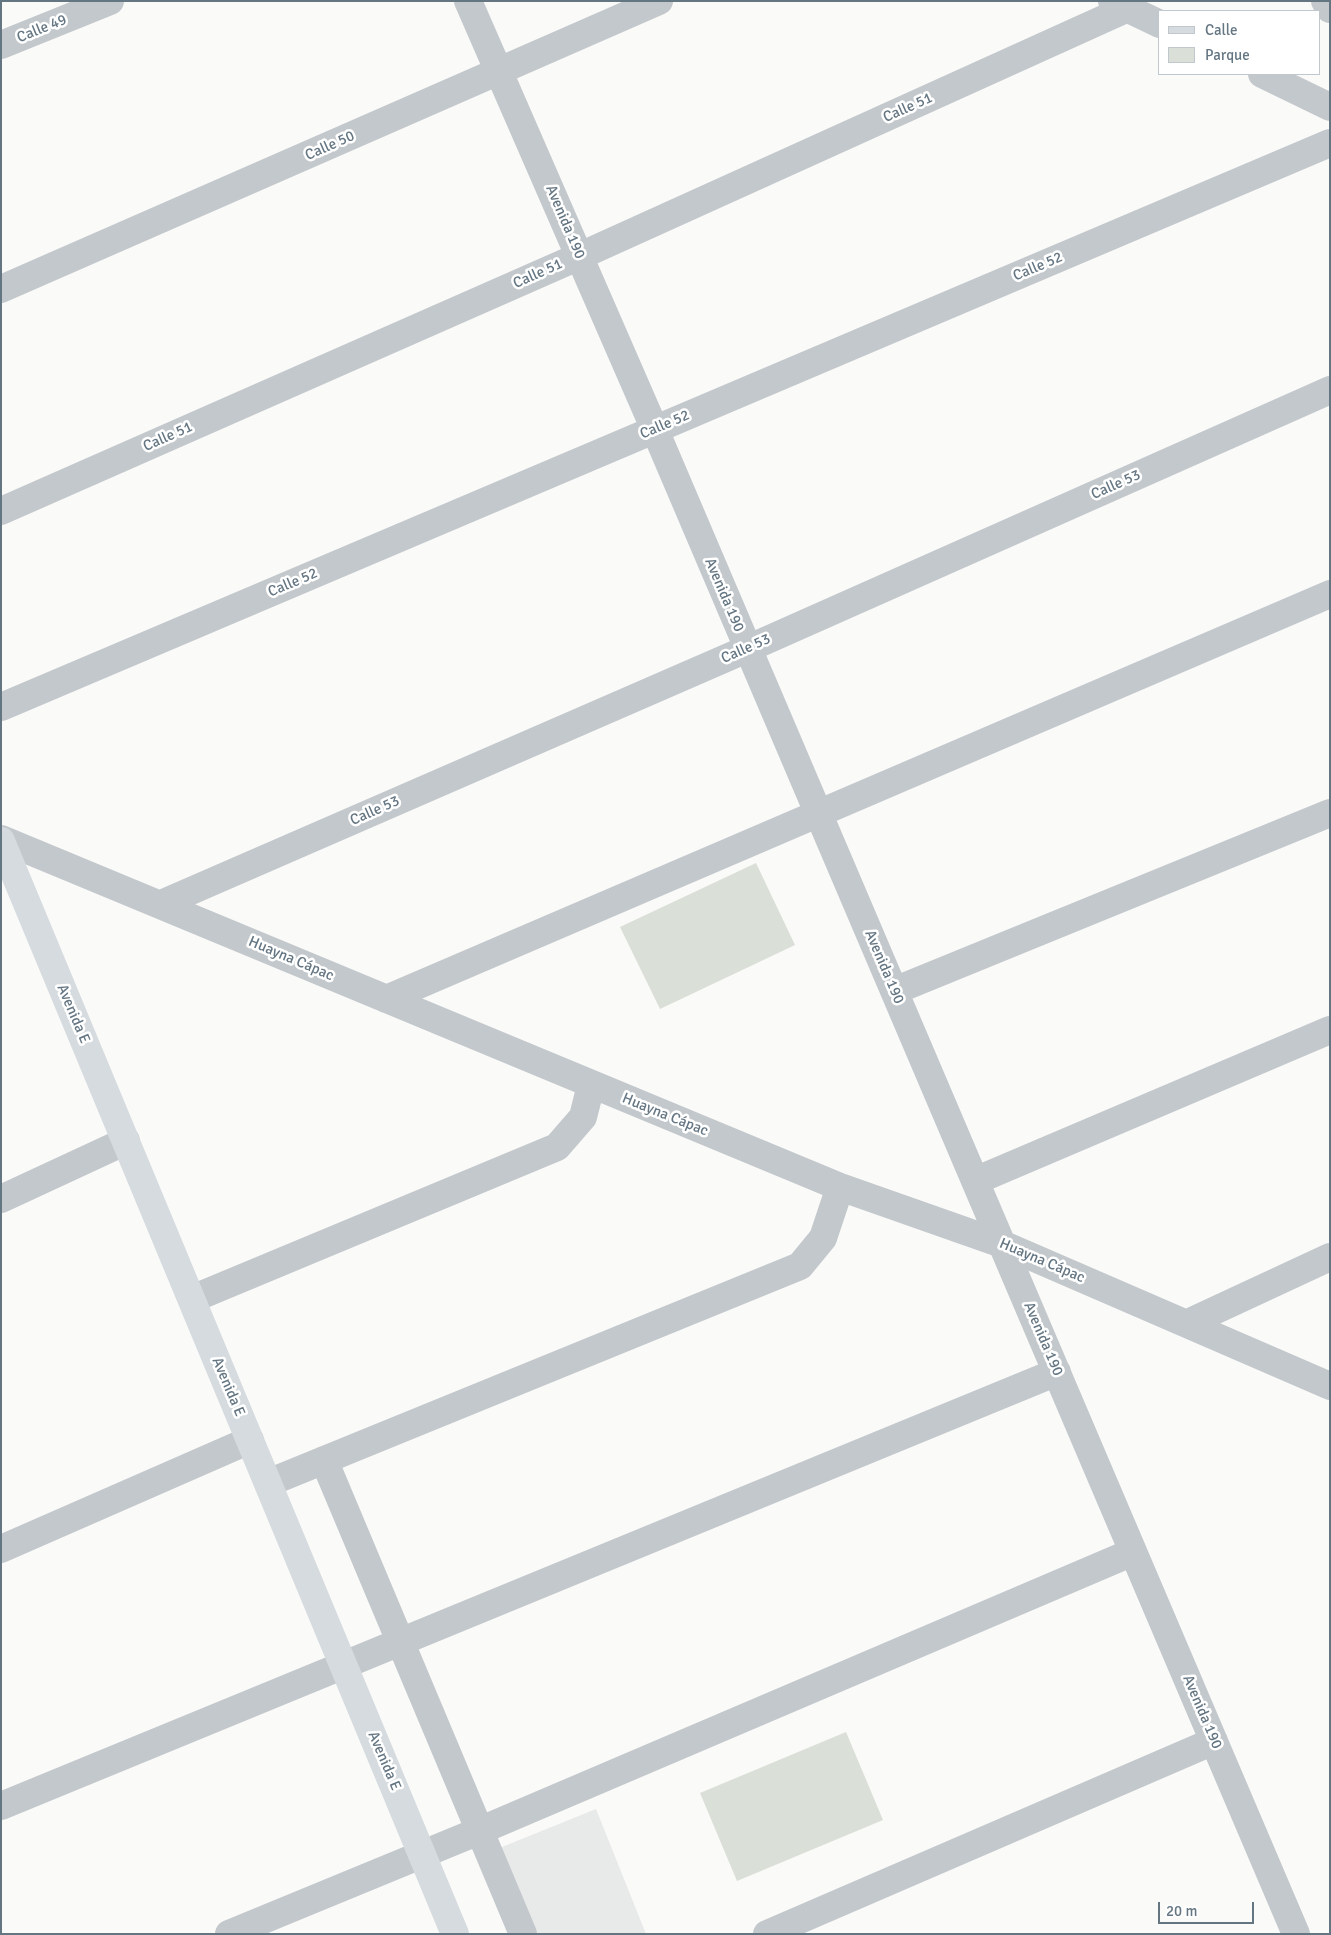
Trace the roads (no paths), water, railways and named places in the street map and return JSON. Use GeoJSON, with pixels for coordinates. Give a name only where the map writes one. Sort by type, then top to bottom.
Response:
{"type":"FeatureCollection","features":[{"type":"Feature","properties":{"kind":"main road","name":"Avenida E"},"geometry":{"type":"LineString","coordinates":[[1,840],[456,1934]]}},
{"type":"Feature","properties":{"kind":"street","name":"Calle 49"},"geometry":{"type":"LineString","coordinates":[[1,45],[110,1]]}},
{"type":"Feature","properties":{"kind":"street","name":"Avenida 190"},"geometry":{"type":"LineString","coordinates":[[468,1],[655,430],[1214,1741],[1286,1931]]}},
{"type":"Feature","properties":{"kind":"street","name":"Calle 50"},"geometry":{"type":"LineString","coordinates":[[1,289],[659,1]]}},
{"type":"Feature","properties":{"kind":"street"},"geometry":{"type":"LineString","coordinates":[[1325,1],[1330,9]]}},
{"type":"Feature","properties":{"kind":"street"},"geometry":{"type":"LineString","coordinates":[[1120,5],[1158,23]]}},
{"type":"Feature","properties":{"kind":"street","name":"Calle 51"},"geometry":{"type":"LineString","coordinates":[[1,511],[580,256],[1120,5]]}},
{"type":"Feature","properties":{"kind":"street"},"geometry":{"type":"LineString","coordinates":[[1264,75],[1330,106]]}},
{"type":"Feature","properties":{"kind":"street","name":"Calle 52"},"geometry":{"type":"LineString","coordinates":[[1,707],[1330,143]]}},
{"type":"Feature","properties":{"kind":"street","name":"Calle 53"},"geometry":{"type":"LineString","coordinates":[[161,904],[747,648],[1330,390]]}},
{"type":"Feature","properties":{"kind":"street"},"geometry":{"type":"LineString","coordinates":[[386,999],[817,812],[1330,594]]}},
{"type":"Feature","properties":{"kind":"street"},"geometry":{"type":"LineString","coordinates":[[894,991],[1330,813]]}},
{"type":"Feature","properties":{"kind":"street","name":"Huayna Cápac"},"geometry":{"type":"LineString","coordinates":[[1,840],[161,904],[591,1085],[840,1187],[1002,1244],[1330,1386]]}},
{"type":"Feature","properties":{"kind":"street"},"geometry":{"type":"LineString","coordinates":[[975,1181],[1330,1030]]}},
{"type":"Feature","properties":{"kind":"street"},"geometry":{"type":"LineString","coordinates":[[192,1299],[557,1147],[583,1117],[591,1085]]}},
{"type":"Feature","properties":{"kind":"street"},"geometry":{"type":"LineString","coordinates":[[1,1199],[126,1142]]}},
{"type":"Feature","properties":{"kind":"street"},"geometry":{"type":"LineString","coordinates":[[268,1483],[800,1266],[823,1238],[840,1187]]}},
{"type":"Feature","properties":{"kind":"street"},"geometry":{"type":"LineString","coordinates":[[1188,1323],[1330,1257]]}},
{"type":"Feature","properties":{"kind":"street"},"geometry":{"type":"LineString","coordinates":[[1,1806],[345,1667],[1057,1372]]}},
{"type":"Feature","properties":{"kind":"street"},"geometry":{"type":"LineString","coordinates":[[1,1549],[250,1440]]}},
{"type":"Feature","properties":{"kind":"street"},"geometry":{"type":"LineString","coordinates":[[324,1460],[523,1934]]}},
{"type":"Feature","properties":{"kind":"street"},"geometry":{"type":"LineString","coordinates":[[230,1934],[480,1831],[1133,1552]]}},
{"type":"Feature","properties":{"kind":"street"},"geometry":{"type":"LineString","coordinates":[[767,1934],[1214,1741]]}}]}
